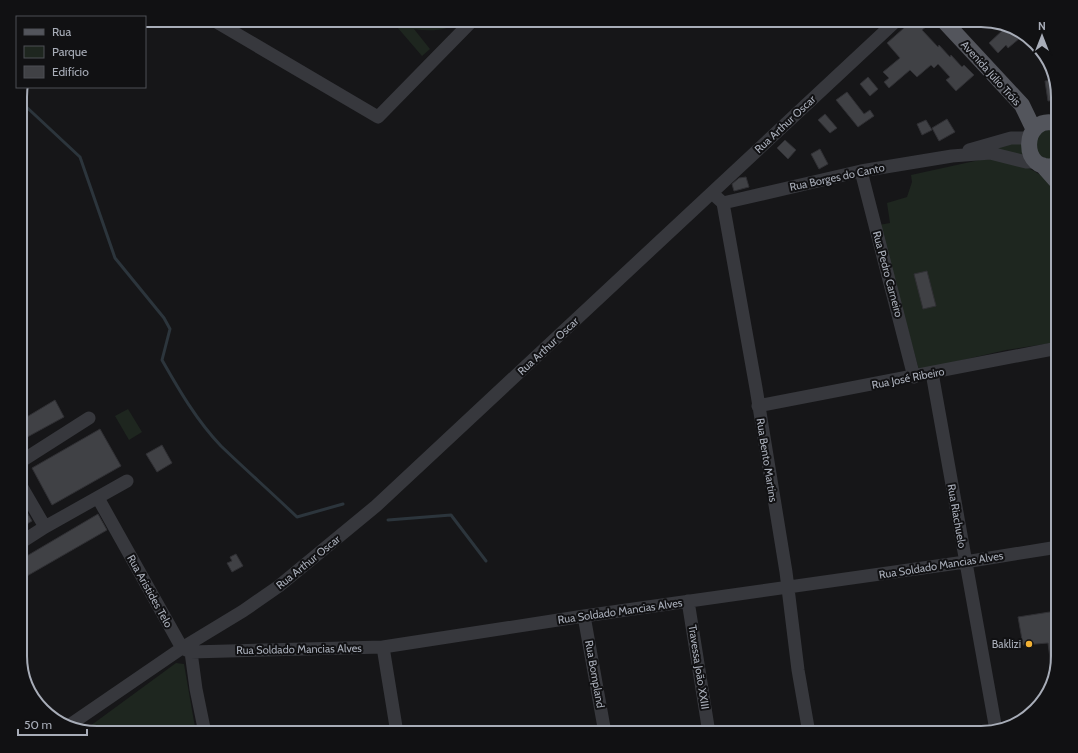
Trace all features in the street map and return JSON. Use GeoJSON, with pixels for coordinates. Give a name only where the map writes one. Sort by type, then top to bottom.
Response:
{"type":"FeatureCollection","features":[{"type":"Feature","properties":{"kind":"main road","name":"Avenida Júlio Tróis"},"geometry":{"type":"LineString","coordinates":[[950,27],[1022,105],[1032,134],[1028,148],[1051,176]]}},
{"type":"Feature","properties":{"kind":"main road"},"geometry":{"type":"LineString","coordinates":[[1032,134],[1044,124],[1051,124]]}},
{"type":"Feature","properties":{"kind":"main road"},"geometry":{"type":"LineString","coordinates":[[1039,163],[1051,166]]}},
{"type":"Feature","properties":{"kind":"street"},"geometry":{"type":"LineString","coordinates":[[225,27],[378,117],[466,27]]}},
{"type":"Feature","properties":{"kind":"street","name":"Rua Arthur Oscar"},"geometry":{"type":"LineString","coordinates":[[74,722],[186,650],[279,586],[376,506],[890,27]]}},
{"type":"Feature","properties":{"kind":"street","name":"Rua Borges do Canto"},"geometry":{"type":"LineString","coordinates":[[952,156],[981,145],[1032,134]]}},
{"type":"Feature","properties":{"kind":"street","name":"Rua Borges do Canto"},"geometry":{"type":"LineString","coordinates":[[723,203],[861,171],[952,156],[990,153],[1026,162],[1039,163]]}},
{"type":"Feature","properties":{"kind":"street","name":"Rua Pedro Carneiro"},"geometry":{"type":"LineString","coordinates":[[861,171],[914,377]]}},
{"type":"Feature","properties":{"kind":"street"},"geometry":{"type":"LineString","coordinates":[[712,193],[723,203]]}},
{"type":"Feature","properties":{"kind":"street","name":"Rua Bento Martins"},"geometry":{"type":"LineString","coordinates":[[723,203],[788,588],[798,670],[808,726]]}},
{"type":"Feature","properties":{"kind":"street","name":"Rua José Ribeiro"},"geometry":{"type":"LineString","coordinates":[[758,406],[1051,349]]}},
{"type":"Feature","properties":{"kind":"street","name":"Rua Riachuelo"},"geometry":{"type":"LineString","coordinates":[[932,373],[995,724]]}},
{"type":"Feature","properties":{"kind":"street"},"geometry":{"type":"LineString","coordinates":[[27,458],[89,418]]}},
{"type":"Feature","properties":{"kind":"street"},"geometry":{"type":"LineString","coordinates":[[27,539],[127,481]]}},
{"type":"Feature","properties":{"kind":"street"},"geometry":{"type":"LineString","coordinates":[[27,496],[45,527]]}},
{"type":"Feature","properties":{"kind":"street","name":"Rua Aristides Telo"},"geometry":{"type":"LineString","coordinates":[[98,498],[186,650]]}},
{"type":"Feature","properties":{"kind":"street","name":"Rua Soldado Mancias Alves"},"geometry":{"type":"LineString","coordinates":[[186,650],[383,647],[584,616],[788,588],[1051,548]]}},
{"type":"Feature","properties":{"kind":"street","name":"Travessa João XXIII"},"geometry":{"type":"LineString","coordinates":[[688,601],[708,726]]}},
{"type":"Feature","properties":{"kind":"street","name":"Rua Bompland"},"geometry":{"type":"LineString","coordinates":[[584,616],[604,726]]}},
{"type":"Feature","properties":{"kind":"street"},"geometry":{"type":"LineString","coordinates":[[383,647],[396,726]]}},
{"type":"Feature","properties":{"kind":"street"},"geometry":{"type":"LineString","coordinates":[[186,650],[204,726]]}},
{"type":"Feature","properties":{"kind":"green space"},"geometry":{"type":"Polygon","coordinates":[[[397,27],[450,27],[427,30],[414,29],[430,49],[422,56],[397,27]]]}},
{"type":"Feature","properties":{"kind":"green space"},"geometry":{"type":"Polygon","coordinates":[[[1051,130],[1051,161],[1037,154],[1034,139],[1041,131],[1051,130]]]}},
{"type":"Feature","properties":{"kind":"green space"},"geometry":{"type":"Polygon","coordinates":[[[1022,141],[1026,157],[991,148],[1022,141]]]}},
{"type":"Feature","properties":{"kind":"green space"},"geometry":{"type":"Polygon","coordinates":[[[984,159],[995,159],[1016,163],[1026,167],[1044,178],[1051,185],[1051,343],[1006,350],[919,370],[879,225],[890,223],[887,203],[907,197],[912,182],[911,175],[984,159]]]}},
{"type":"Feature","properties":{"kind":"green space"},"geometry":{"type":"Polygon","coordinates":[[[128,409],[142,432],[129,440],[115,416],[128,409]]]}},
{"type":"Feature","properties":{"kind":"green space"},"geometry":{"type":"Polygon","coordinates":[[[176,663],[184,664],[195,726],[91,725],[176,663]]]}},
{"type":"Feature","properties":{"kind":"building"},"geometry":{"type":"Polygon","coordinates":[[[905,27],[926,27],[922,30],[938,47],[939,45],[950,57],[951,55],[962,67],[964,65],[974,75],[956,91],[946,80],[950,77],[938,64],[934,68],[931,65],[917,77],[910,70],[889,88],[884,82],[889,78],[883,72],[900,58],[887,43],[905,27]]]}},
{"type":"Feature","properties":{"kind":"building"},"geometry":{"type":"Polygon","coordinates":[[[1002,30],[1019,39],[1008,48],[1006,45],[998,53],[989,43],[1002,30]]]}},
{"type":"Feature","properties":{"kind":"building"},"geometry":{"type":"Polygon","coordinates":[[[868,77],[878,89],[870,96],[860,84],[868,77]]]}},
{"type":"Feature","properties":{"kind":"building"},"geometry":{"type":"Polygon","coordinates":[[[1045,81],[1049,81],[1050,83],[1051,101],[1048,101],[1045,81]]]}},
{"type":"Feature","properties":{"kind":"building"},"geometry":{"type":"Polygon","coordinates":[[[847,92],[864,114],[870,110],[874,116],[858,127],[836,100],[847,92]]]}},
{"type":"Feature","properties":{"kind":"building"},"geometry":{"type":"Polygon","coordinates":[[[825,114],[837,128],[830,133],[818,120],[825,114]]]}},
{"type":"Feature","properties":{"kind":"building"},"geometry":{"type":"Polygon","coordinates":[[[947,119],[955,132],[939,141],[932,128],[947,119]]]}},
{"type":"Feature","properties":{"kind":"building"},"geometry":{"type":"Polygon","coordinates":[[[926,120],[932,130],[922,135],[917,124],[926,120]]]}},
{"type":"Feature","properties":{"kind":"building"},"geometry":{"type":"Polygon","coordinates":[[[785,140],[796,150],[788,159],[777,148],[785,140]]]}},
{"type":"Feature","properties":{"kind":"building"},"geometry":{"type":"Polygon","coordinates":[[[820,149],[828,164],[819,169],[811,154],[820,149]]]}},
{"type":"Feature","properties":{"kind":"building"},"geometry":{"type":"Polygon","coordinates":[[[746,177],[749,187],[734,191],[732,184],[739,178],[746,177]]]}},
{"type":"Feature","properties":{"kind":"building"},"geometry":{"type":"Polygon","coordinates":[[[927,271],[936,306],[923,309],[914,274],[927,271]]]}},
{"type":"Feature","properties":{"kind":"building"},"geometry":{"type":"Polygon","coordinates":[[[55,400],[64,417],[27,437],[27,417],[55,400]]]}},
{"type":"Feature","properties":{"kind":"building"},"geometry":{"type":"Polygon","coordinates":[[[100,429],[121,466],[52,505],[32,468],[100,429]]]}},
{"type":"Feature","properties":{"kind":"building"},"geometry":{"type":"Polygon","coordinates":[[[162,445],[172,463],[157,472],[146,454],[162,445]]]}},
{"type":"Feature","properties":{"kind":"building"},"geometry":{"type":"Polygon","coordinates":[[[27,512],[32,521],[27,524],[27,512]]]}},
{"type":"Feature","properties":{"kind":"building"},"geometry":{"type":"Polygon","coordinates":[[[98,514],[107,530],[27,576],[27,556],[98,514]]]}},
{"type":"Feature","properties":{"kind":"building"},"geometry":{"type":"Polygon","coordinates":[[[236,554],[243,566],[232,572],[227,563],[232,561],[230,557],[236,554]]]}},
{"type":"Feature","properties":{"kind":"building","name":"Baklizi"},"geometry":{"type":"Polygon","coordinates":[[[1051,612],[1051,663],[1048,643],[1023,645],[1018,617],[1051,612]]]}},
{"type":"Feature","properties":{"kind":"waterway"},"geometry":{"type":"LineString","coordinates":[[27,108],[80,157],[115,258],[164,318],[170,329],[162,360],[196,416],[221,446],[297,517],[343,504]]}},
{"type":"Feature","properties":{"kind":"waterway"},"geometry":{"type":"LineString","coordinates":[[388,520],[451,515],[486,561]]}},
{"type":"Feature","properties":{"kind":"place","name":"Baklizi"},"geometry":{"type":"Point","coordinates":[1029,644]}}]}
